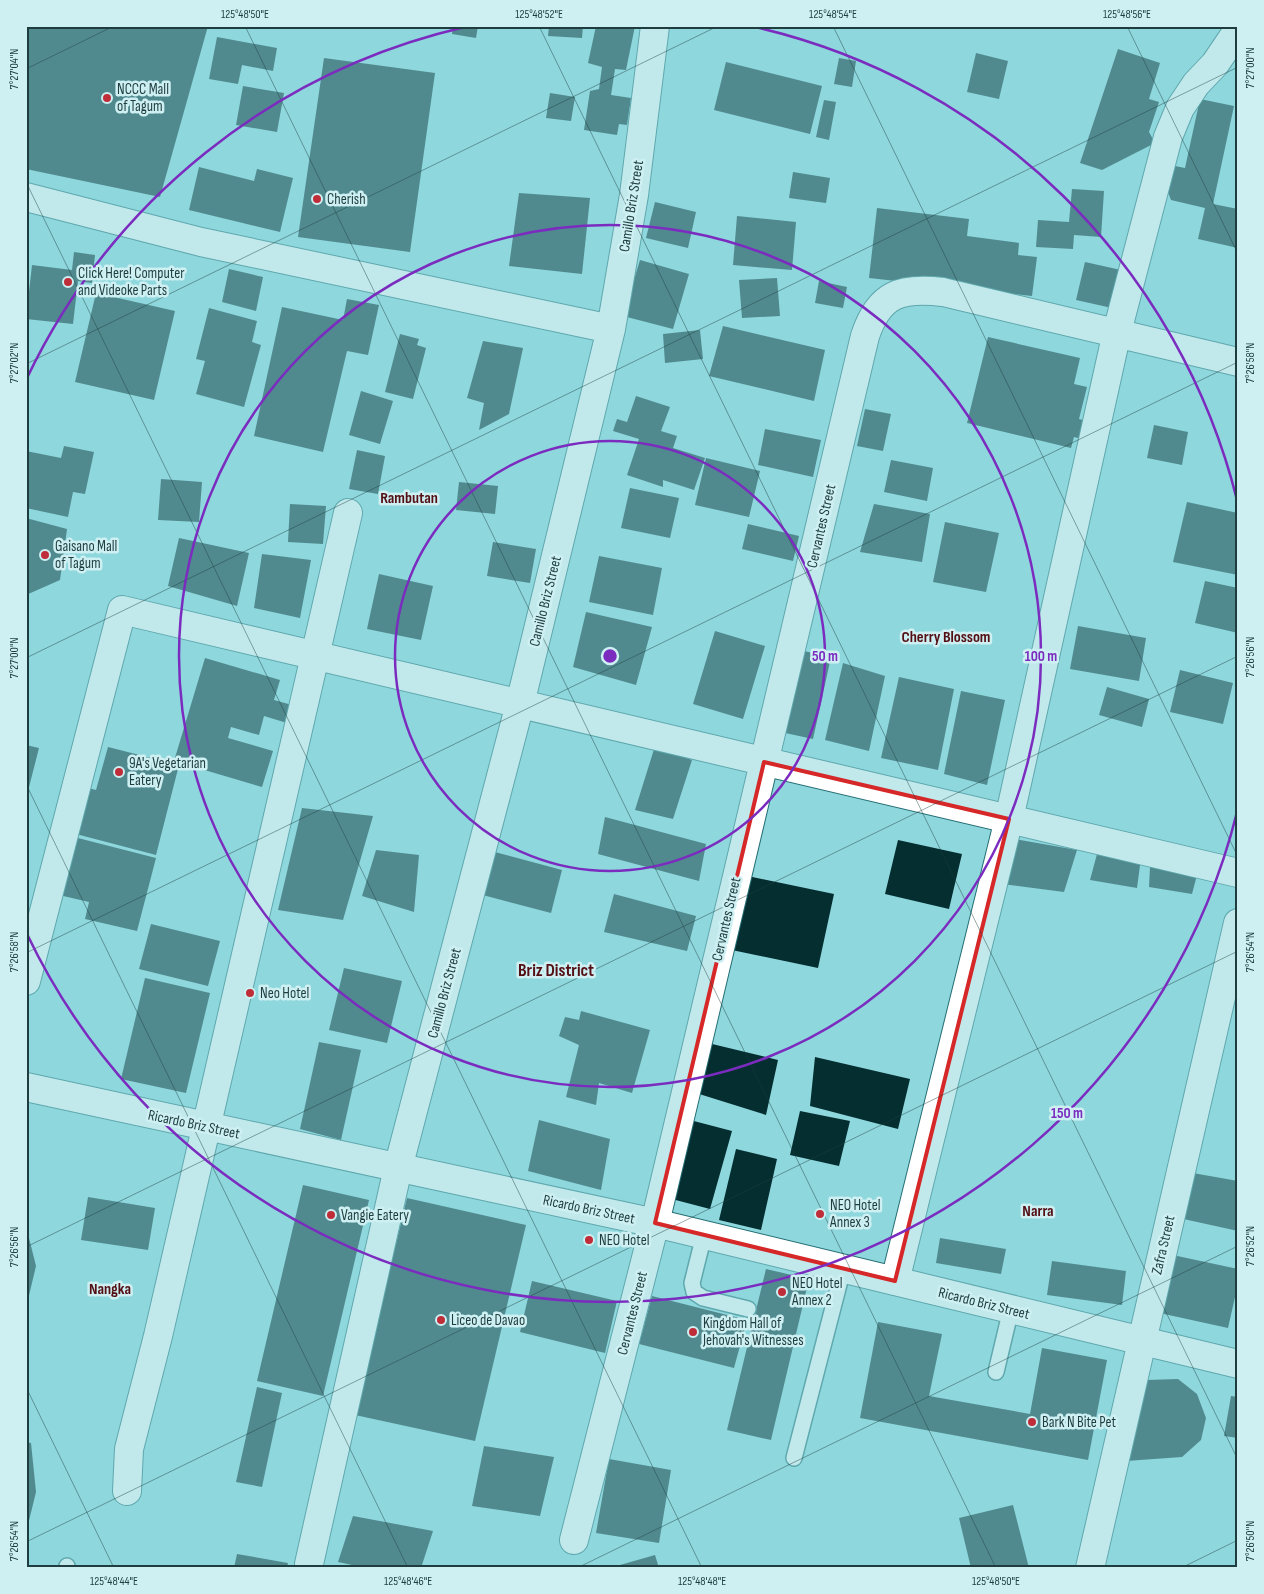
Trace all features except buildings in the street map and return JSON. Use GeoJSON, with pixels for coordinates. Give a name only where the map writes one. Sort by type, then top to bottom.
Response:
{"type":"FeatureCollection","features":[{"type":"Feature","properties":{"kind":"street","name":"Camillo Briz Street"},"geometry":{"type":"LineString","coordinates":[[309,1564],[398,1168],[520,704],[611,329],[634,195],[655,26]]}},
{"type":"Feature","properties":{"kind":"street"},"geometry":{"type":"LineString","coordinates":[[895,1282],[1009,819],[1117,332],[1168,137],[1185,100],[1196,84],[1215,64],[1238,30]]}},
{"type":"Feature","properties":{"kind":"street"},"geometry":{"type":"LineString","coordinates":[[26,196],[201,242],[611,329]]}},
{"type":"Feature","properties":{"kind":"street","name":"Cervantes Street"},"geometry":{"type":"LineString","coordinates":[[574,1540],[655,1223],[804,601],[865,336],[872,316],[883,302],[900,292],[922,289],[943,292],[1117,332]]}},
{"type":"Feature","properties":{"kind":"street"},"geometry":{"type":"LineString","coordinates":[[1117,332],[1238,362]]}},
{"type":"Feature","properties":{"kind":"street"},"geometry":{"type":"LineString","coordinates":[[127,1492],[129,1449],[158,1336],[348,513]]}},
{"type":"Feature","properties":{"kind":"street"},"geometry":{"type":"LineString","coordinates":[[26,981],[122,610],[1238,873]]}},
{"type":"Feature","properties":{"kind":"street","name":"Zafra Street"},"geometry":{"type":"LineString","coordinates":[[1090,1568],[1238,923]]}},
{"type":"Feature","properties":{"kind":"street","name":"Ricardo Briz Street"},"geometry":{"type":"LineString","coordinates":[[26,1087],[655,1223],[1238,1364]]}},
{"type":"Feature","properties":{"kind":"lane"},"geometry":{"type":"LineString","coordinates":[[704,1235],[692,1283],[694,1292],[703,1298],[748,1309]]}},
{"type":"Feature","properties":{"kind":"lane"},"geometry":{"type":"LineString","coordinates":[[794,1458],[843,1269]]}},
{"type":"Feature","properties":{"kind":"lane"},"geometry":{"type":"LineString","coordinates":[[996,1372],[1011,1309]]}},
{"type":"Feature","properties":{"kind":"highlighted area"},"geometry":{"type":"Polygon","coordinates":[[[764,762],[1009,819],[895,1281],[655,1223],[764,762]]]}},
{"type":"Feature","properties":{"kind":"place","name":"NCCC Mall of Tagum"},"geometry":{"type":"Point","coordinates":[107,98]}},
{"type":"Feature","properties":{"kind":"place","name":"Cherish"},"geometry":{"type":"Point","coordinates":[317,199]}},
{"type":"Feature","properties":{"kind":"place","name":"Click Here! Computer and Videoke Parts"},"geometry":{"type":"Point","coordinates":[68,282]}},
{"type":"Feature","properties":{"kind":"place","name":"Gaisano Mall of Tagum"},"geometry":{"type":"Point","coordinates":[45,555]}},
{"type":"Feature","properties":{"kind":"place","name":"9A's Vegetarian Eatery"},"geometry":{"type":"Point","coordinates":[119,772]}},
{"type":"Feature","properties":{"kind":"place","name":"Neo Hotel"},"geometry":{"type":"Point","coordinates":[250,993]}},
{"type":"Feature","properties":{"kind":"place","name":"NEO Hotel Annex 3"},"geometry":{"type":"Point","coordinates":[820,1214]}},
{"type":"Feature","properties":{"kind":"place","name":"Vangie Eatery"},"geometry":{"type":"Point","coordinates":[331,1215]}},
{"type":"Feature","properties":{"kind":"place","name":"NEO Hotel"},"geometry":{"type":"Point","coordinates":[589,1240]}},
{"type":"Feature","properties":{"kind":"place","name":"NEO Hotel Annex 2"},"geometry":{"type":"Point","coordinates":[782,1292]}},
{"type":"Feature","properties":{"kind":"place","name":"Liceo de Davao"},"geometry":{"type":"Point","coordinates":[441,1320]}},
{"type":"Feature","properties":{"kind":"place","name":"Kingdom Hall of Jehovah's Witnesses"},"geometry":{"type":"Point","coordinates":[693,1332]}},
{"type":"Feature","properties":{"kind":"place","name":"Bark N Bite Pet"},"geometry":{"type":"Point","coordinates":[1032,1422]}},
{"type":"Feature","properties":{"kind":"district","name":"Rambutan"},"geometry":{"type":"Point","coordinates":[409,497]}},
{"type":"Feature","properties":{"kind":"district","name":"Cherry Blossom"},"geometry":{"type":"Point","coordinates":[946,636]}},
{"type":"Feature","properties":{"kind":"district","name":"Briz District"},"geometry":{"type":"Point","coordinates":[556,970]}},
{"type":"Feature","properties":{"kind":"district","name":"Narra"},"geometry":{"type":"Point","coordinates":[1038,1210]}},
{"type":"Feature","properties":{"kind":"district","name":"Nangka"},"geometry":{"type":"Point","coordinates":[110,1288]}}]}
